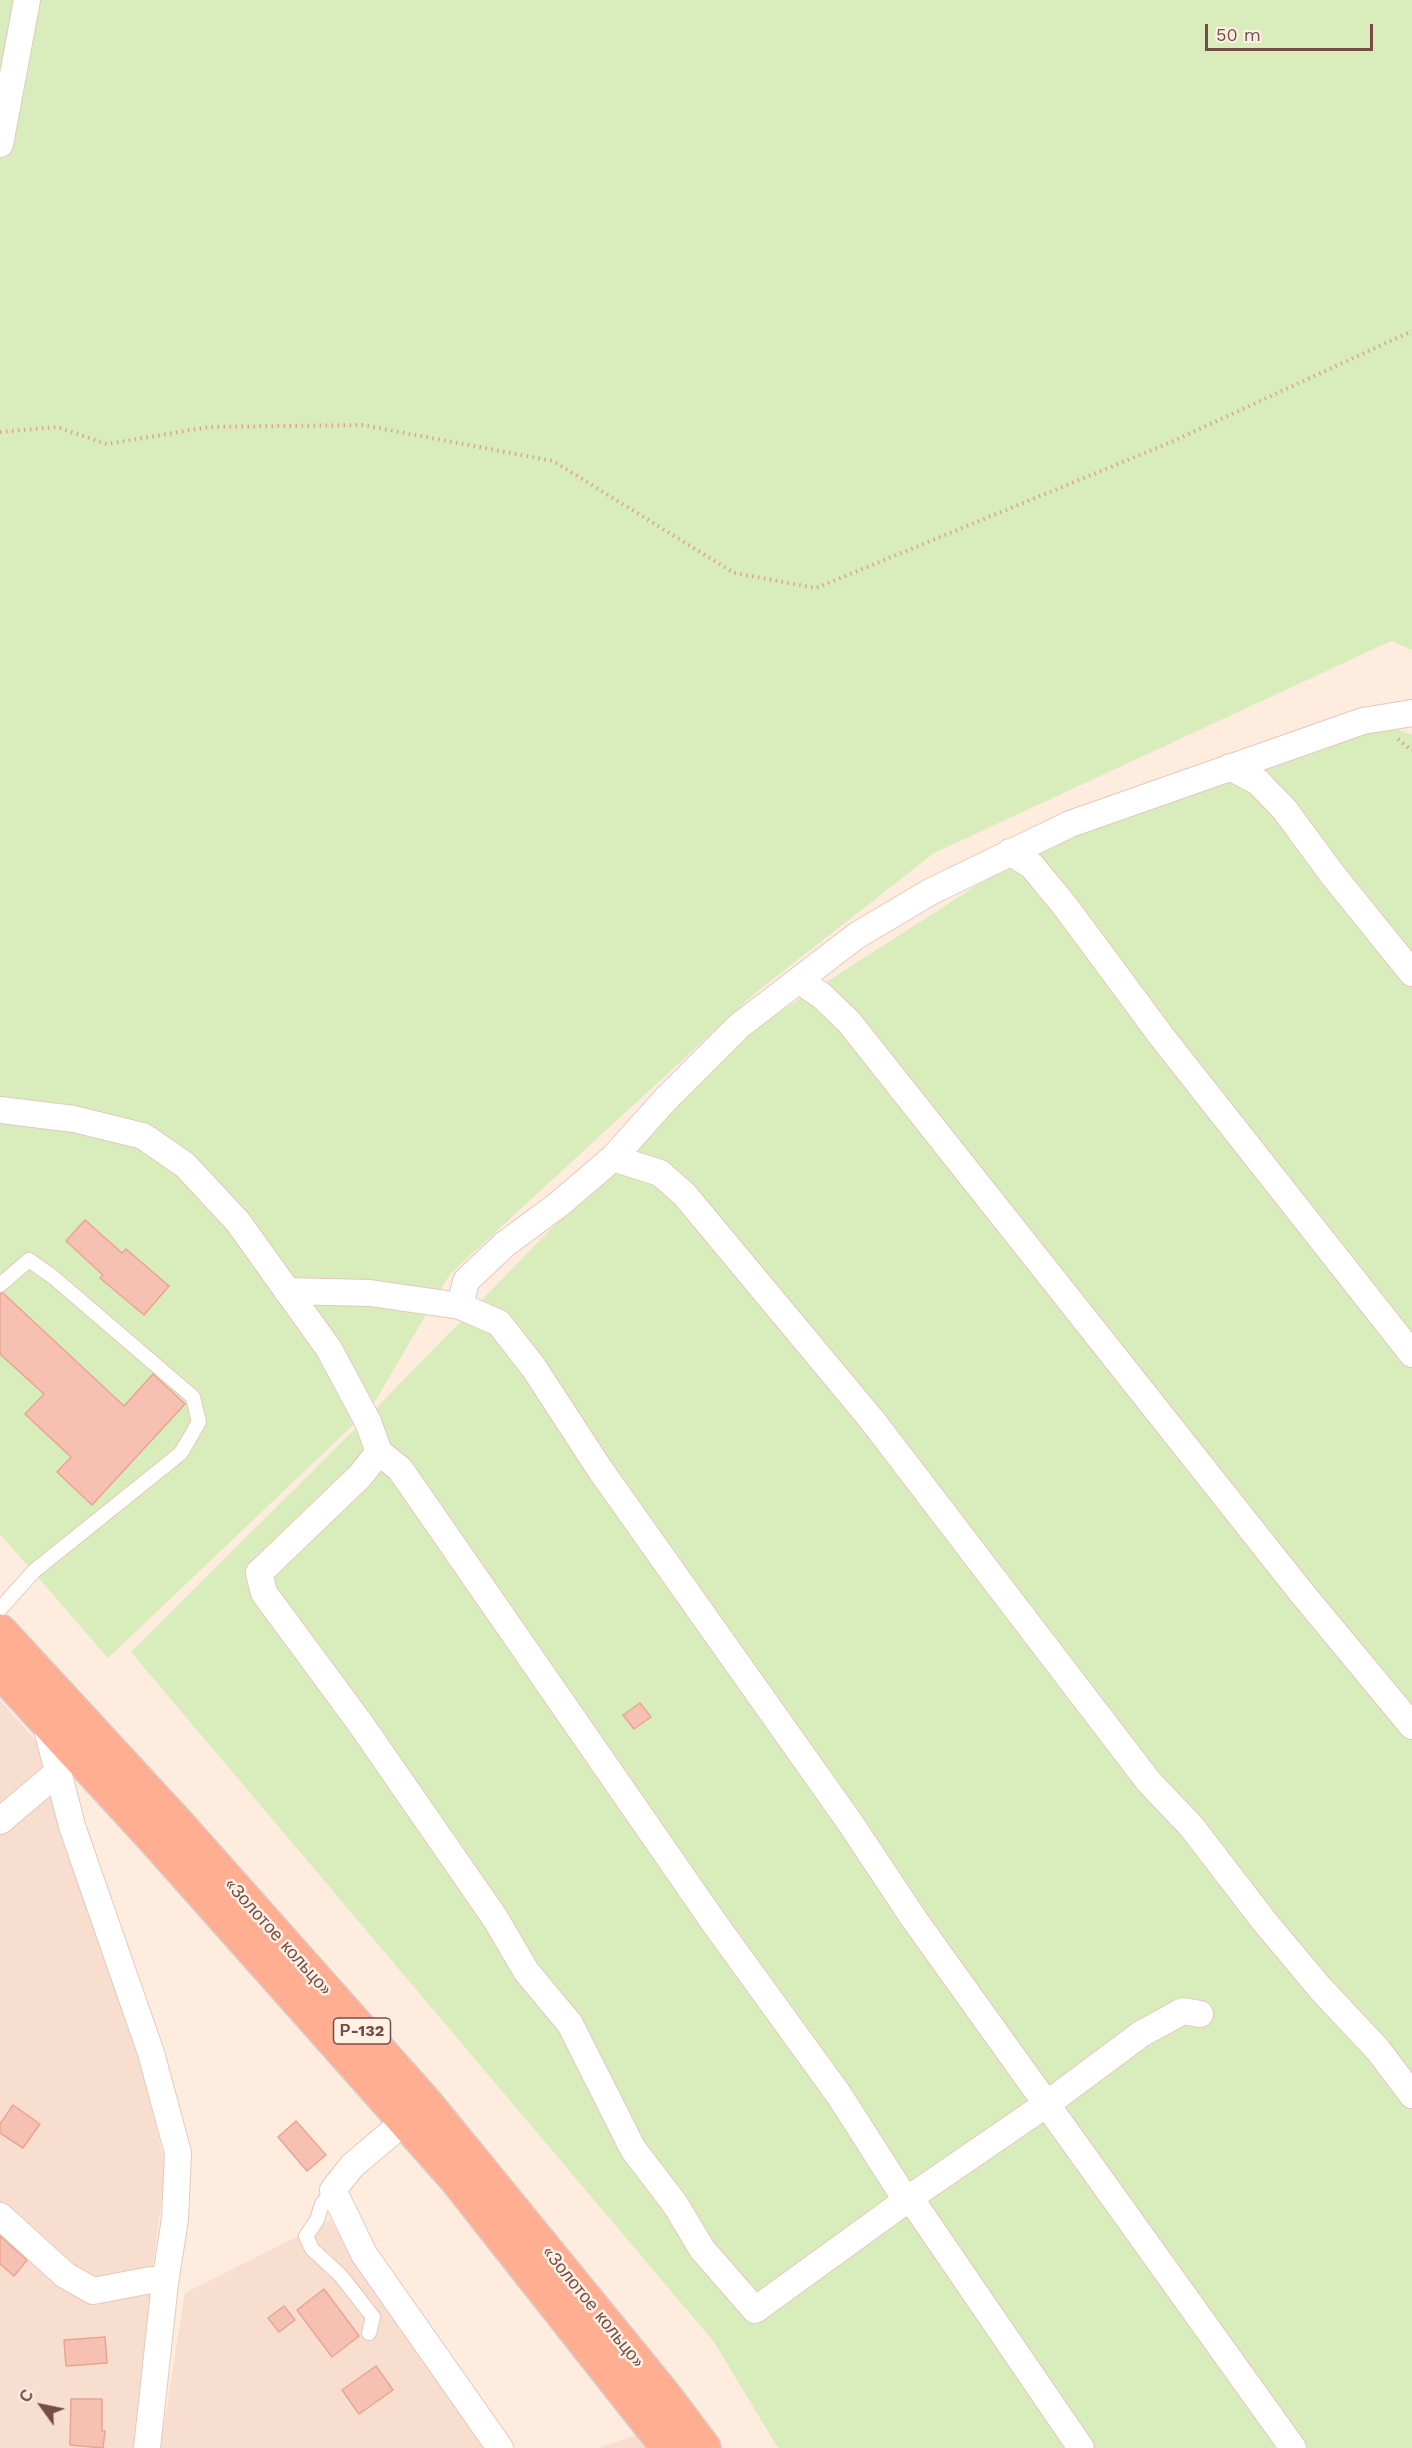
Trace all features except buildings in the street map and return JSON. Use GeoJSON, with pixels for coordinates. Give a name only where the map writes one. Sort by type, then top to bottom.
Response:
{"type":"FeatureCollection","features":[{"type":"Feature","properties":{"kind":"highway","name":"«Золотое кольцо»"},"geometry":{"type":"LineString","coordinates":[[0,1631],[178,1824],[425,2102],[658,2387],[704,2448]]}},
{"type":"Feature","properties":{"kind":"highway","name":"«Золотое кольцо»"},"geometry":{"type":"LineString","coordinates":[[0,1671],[456,2179],[668,2448]]}},
{"type":"Feature","properties":{"kind":"street"},"geometry":{"type":"LineString","coordinates":[[0,144],[27,0]]}},
{"type":"Feature","properties":{"kind":"street"},"geometry":{"type":"LineString","coordinates":[[460,1306],[466,1281],[505,1244],[558,1205],[613,1158],[665,1100],[739,1026],[856,936],[930,892],[1070,824],[1363,721],[1412,713]]}},
{"type":"Feature","properties":{"kind":"street"},"geometry":{"type":"LineString","coordinates":[[1230,767],[1258,782],[1285,810],[1332,874],[1412,973]]}},
{"type":"Feature","properties":{"kind":"street"},"geometry":{"type":"LineString","coordinates":[[1010,852],[1032,866],[1065,906],[1162,1037],[1412,1354]]}},
{"type":"Feature","properties":{"kind":"street"},"geometry":{"type":"LineString","coordinates":[[800,981],[822,996],[849,1022],[1034,1251],[1301,1592],[1412,1726]]}},
{"type":"Feature","properties":{"kind":"street"},"geometry":{"type":"LineString","coordinates":[[0,1110],[74,1119],[143,1136],[185,1165],[238,1222],[329,1349],[368,1422],[379,1452],[400,1469],[715,1924],[839,2095],[906,2200],[917,2208],[1081,2448]]}},
{"type":"Feature","properties":{"kind":"street"},"geometry":{"type":"LineString","coordinates":[[613,1158],[660,1173],[684,1194],[872,1420],[1149,1782],[1191,1826],[1264,1921],[1320,1988],[1378,2050],[1412,2095]]}},
{"type":"Feature","properties":{"kind":"street"},"geometry":{"type":"LineString","coordinates":[[287,1291],[370,1293],[460,1306],[499,1323],[534,1368],[599,1468],[852,1824],[914,1919],[1293,2448]]}},
{"type":"Feature","properties":{"kind":"street"},"geometry":{"type":"LineString","coordinates":[[379,1452],[360,1476],[259,1573],[264,1593],[360,1723],[495,1918],[526,1971],[570,2024],[633,2149],[675,2204],[702,2249],[755,2310],[1141,2034],[1183,2011],[1200,2014]]}},
{"type":"Feature","properties":{"kind":"street"},"geometry":{"type":"LineString","coordinates":[[44,1679],[44,1718],[72,1826],[151,2053],[178,2153],[175,2219],[165,2283],[147,2448]]}},
{"type":"Feature","properties":{"kind":"street"},"geometry":{"type":"LineString","coordinates":[[0,1821],[58,1772]]}},
{"type":"Feature","properties":{"kind":"street"},"geometry":{"type":"LineString","coordinates":[[405,2121],[352,2166],[333,2190],[364,2254],[500,2448]]}},
{"type":"Feature","properties":{"kind":"street"},"geometry":{"type":"LineString","coordinates":[[0,2216],[65,2275],[93,2290],[151,2280],[165,2283]]}},
{"type":"Feature","properties":{"kind":"lane"},"geometry":{"type":"LineString","coordinates":[[0,1285],[29,1260],[53,1277],[193,1398],[199,1422],[181,1453],[34,1571],[0,1609]]}},
{"type":"Feature","properties":{"kind":"lane"},"geometry":{"type":"LineString","coordinates":[[333,2190],[322,2204],[317,2220],[306,2236],[312,2249],[341,2276],[373,2317],[369,2333]]}},
{"type":"Feature","properties":{"kind":"path"},"geometry":{"type":"LineString","coordinates":[[0,432],[57,427],[107,444],[209,427],[363,425],[553,461],[734,573],[816,588],[1170,443],[1412,331]]}},
{"type":"Feature","properties":{"kind":"shaded area"},"geometry":{"type":"Polygon","coordinates":[[[0,1700],[37,1742],[48,1775],[0,1813],[0,1700]]]}},
{"type":"Feature","properties":{"kind":"shaded area"},"geometry":{"type":"Polygon","coordinates":[[[49,1793],[81,1893],[136,2042],[166,2169],[152,2271],[98,2284],[69,2267],[0,2204],[0,1835],[49,1793]]]}},
{"type":"Feature","properties":{"kind":"shaded area"},"geometry":{"type":"Polygon","coordinates":[[[330,2220],[511,2448],[160,2448],[185,2293],[330,2220]]]}},
{"type":"Feature","properties":{"kind":"shaded area"},"geometry":{"type":"Polygon","coordinates":[[[0,2223],[57,2279],[151,2289],[133,2448],[0,2448],[0,2223]]]}},
{"type":"Feature","properties":{"kind":"shaded area"},"geometry":{"type":"Polygon","coordinates":[[[639,2434],[649,2448],[598,2448],[639,2434]]]}},
{"type":"Feature","properties":{"kind":"green space"},"geometry":{"type":"Polygon","coordinates":[[[0,0],[1412,0],[1412,650],[1391,641],[934,853],[754,994],[450,1274],[371,1408],[108,1658],[0,1534],[0,0]]]}},
{"type":"Feature","properties":{"kind":"green space"},"geometry":{"type":"Polygon","coordinates":[[[1378,722],[1412,735],[1412,2448],[778,2448],[714,2342],[131,1652],[374,1410],[736,1040],[1054,836],[1378,722]]]}}]}
